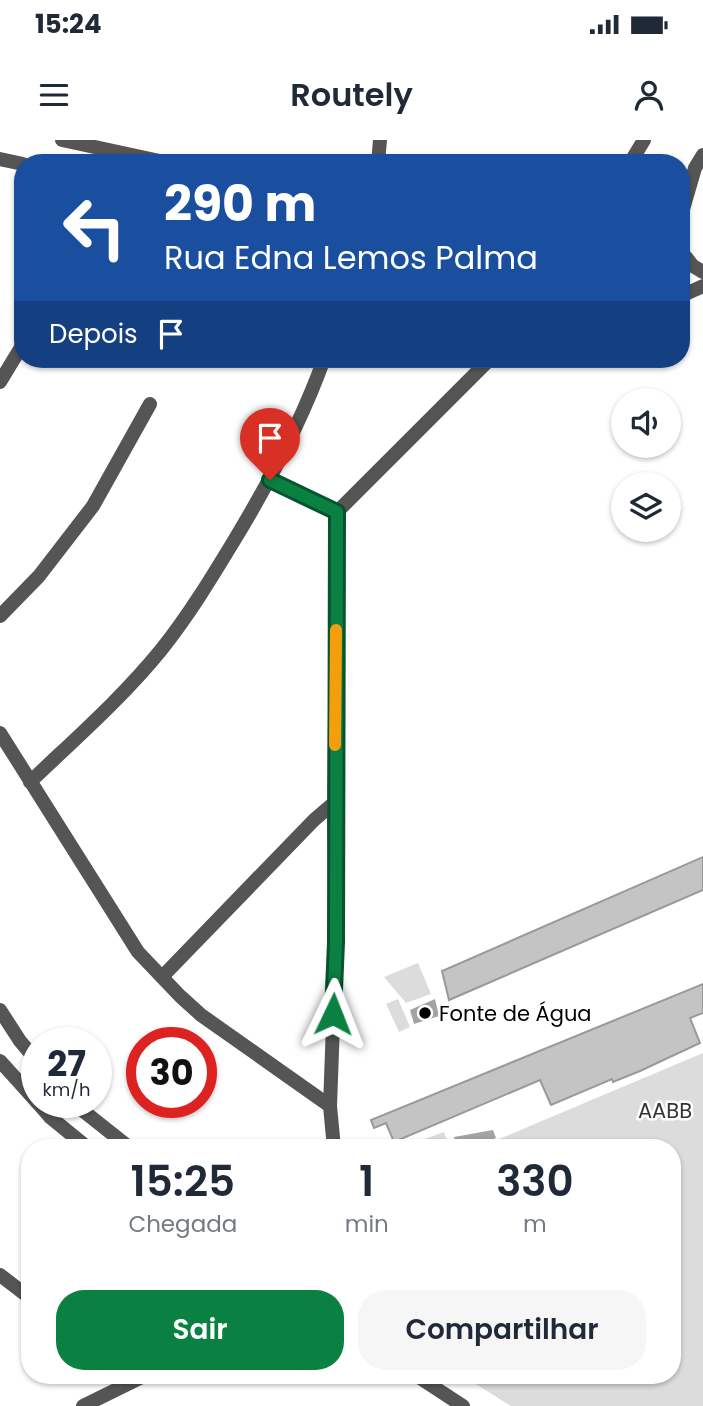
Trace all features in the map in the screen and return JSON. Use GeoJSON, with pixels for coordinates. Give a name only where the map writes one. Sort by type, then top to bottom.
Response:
{"type":"FeatureCollection","features":[{"type":"Feature","properties":{"kind":"street"},"geometry":{"type":"LineString","coordinates":[[62,140],[127,154]]}},
{"type":"Feature","properties":{"kind":"street"},"geometry":{"type":"LineString","coordinates":[[690,185],[695,168],[703,155]]}},
{"type":"Feature","properties":{"kind":"street"},"geometry":{"type":"LineString","coordinates":[[0,382],[14,359]]}},
{"type":"Feature","properties":{"kind":"street"},"geometry":{"type":"LineString","coordinates":[[30,782],[112,704],[161,650],[207,586],[270,480],[290,441],[320,368]]}},
{"type":"Feature","properties":{"kind":"street"},"geometry":{"type":"LineString","coordinates":[[333,1139],[330,1106],[336,942],[334,819],[337,512],[482,368]]}},
{"type":"Feature","properties":{"kind":"street"},"geometry":{"type":"LineString","coordinates":[[0,616],[39,576],[93,506],[150,404]]}},
{"type":"Feature","properties":{"kind":"street"},"geometry":{"type":"LineString","coordinates":[[270,480],[337,512]]}},
{"type":"Feature","properties":{"kind":"street"},"geometry":{"type":"LineString","coordinates":[[0,733],[138,952],[201,1014],[330,1106]]}},
{"type":"Feature","properties":{"kind":"street"},"geometry":{"type":"LineString","coordinates":[[162,977],[314,820],[335,802]]}},
{"type":"Feature","properties":{"kind":"street"},"geometry":{"type":"LineString","coordinates":[[314,820],[334,819]]}},
{"type":"Feature","properties":{"kind":"street"},"geometry":{"type":"LineString","coordinates":[[0,1010],[21,1042]]}},
{"type":"Feature","properties":{"kind":"street"},"geometry":{"type":"LineString","coordinates":[[0,1061],[21,1084]]}},
{"type":"Feature","properties":{"kind":"street"},"geometry":{"type":"LineString","coordinates":[[51,1118],[78,1139]]}},
{"type":"Feature","properties":{"kind":"street"},"geometry":{"type":"LineString","coordinates":[[92,1118],[119,1139]]}},
{"type":"Feature","properties":{"kind":"street"},"geometry":{"type":"LineString","coordinates":[[0,1275],[21,1291]]}},
{"type":"Feature","properties":{"kind":"street"},"geometry":{"type":"LineString","coordinates":[[84,1406],[128,1384]]}},
{"type":"Feature","properties":{"kind":"street"},"geometry":{"type":"LineString","coordinates":[[428,1384],[457,1405]]}},
{"type":"Feature","properties":{"kind":"green space"},"geometry":{"type":"Polygon","coordinates":[[[418,963],[431,994],[406,1003],[384,977],[418,963]]]}},
{"type":"Feature","properties":{"kind":"green space"},"geometry":{"type":"Polygon","coordinates":[[[398,999],[410,1027],[399,1032],[386,1004],[398,999]]]}},
{"type":"Feature","properties":{"kind":"green space","name":"AABB"},"geometry":{"type":"Polygon","coordinates":[[[703,1053],[703,1406],[511,1406],[476,1384],[681,1384],[681,1139],[499,1139],[703,1053]]]}},
{"type":"Feature","properties":{"kind":"green space"},"geometry":{"type":"Polygon","coordinates":[[[444,1132],[447,1139],[425,1139],[444,1132]]]}},
{"type":"Feature","properties":{"kind":"shaded area","name":"Fonte de Água"},"geometry":{"type":"Polygon","coordinates":[[[435,999],[439,1016],[414,1024],[410,1010],[435,999]]]}},
{"type":"Feature","properties":{"kind":"shaded area"},"geometry":{"type":"Polygon","coordinates":[[[493,1130],[496,1138],[455,1139],[493,1130]]]}},
{"type":"Feature","properties":{"kind":"building"},"geometry":{"type":"Polygon","coordinates":[[[703,857],[703,890],[449,1000],[442,971],[703,857]]]}},
{"type":"Feature","properties":{"kind":"building"},"geometry":{"type":"Polygon","coordinates":[[[703,984],[703,1013],[690,1018],[700,1043],[640,1071],[613,1082],[612,1079],[551,1105],[540,1080],[401,1139],[393,1139],[386,1123],[374,1128],[371,1120],[703,984]]]}},
{"type":"Feature","properties":{"kind":"slow traffic"},"geometry":{"type":"LineString","coordinates":[[335,745],[336,630]]}},
{"type":"Feature","properties":{"kind":"place","name":"Fonte de Água"},"geometry":{"type":"Point","coordinates":[425,1013]}},
{"type":"Feature","properties":{"kind":"route"},"geometry":{"type":"LineString","coordinates":[[270,480],[337,512],[334,819],[336,942],[333,1014]]}}]}
